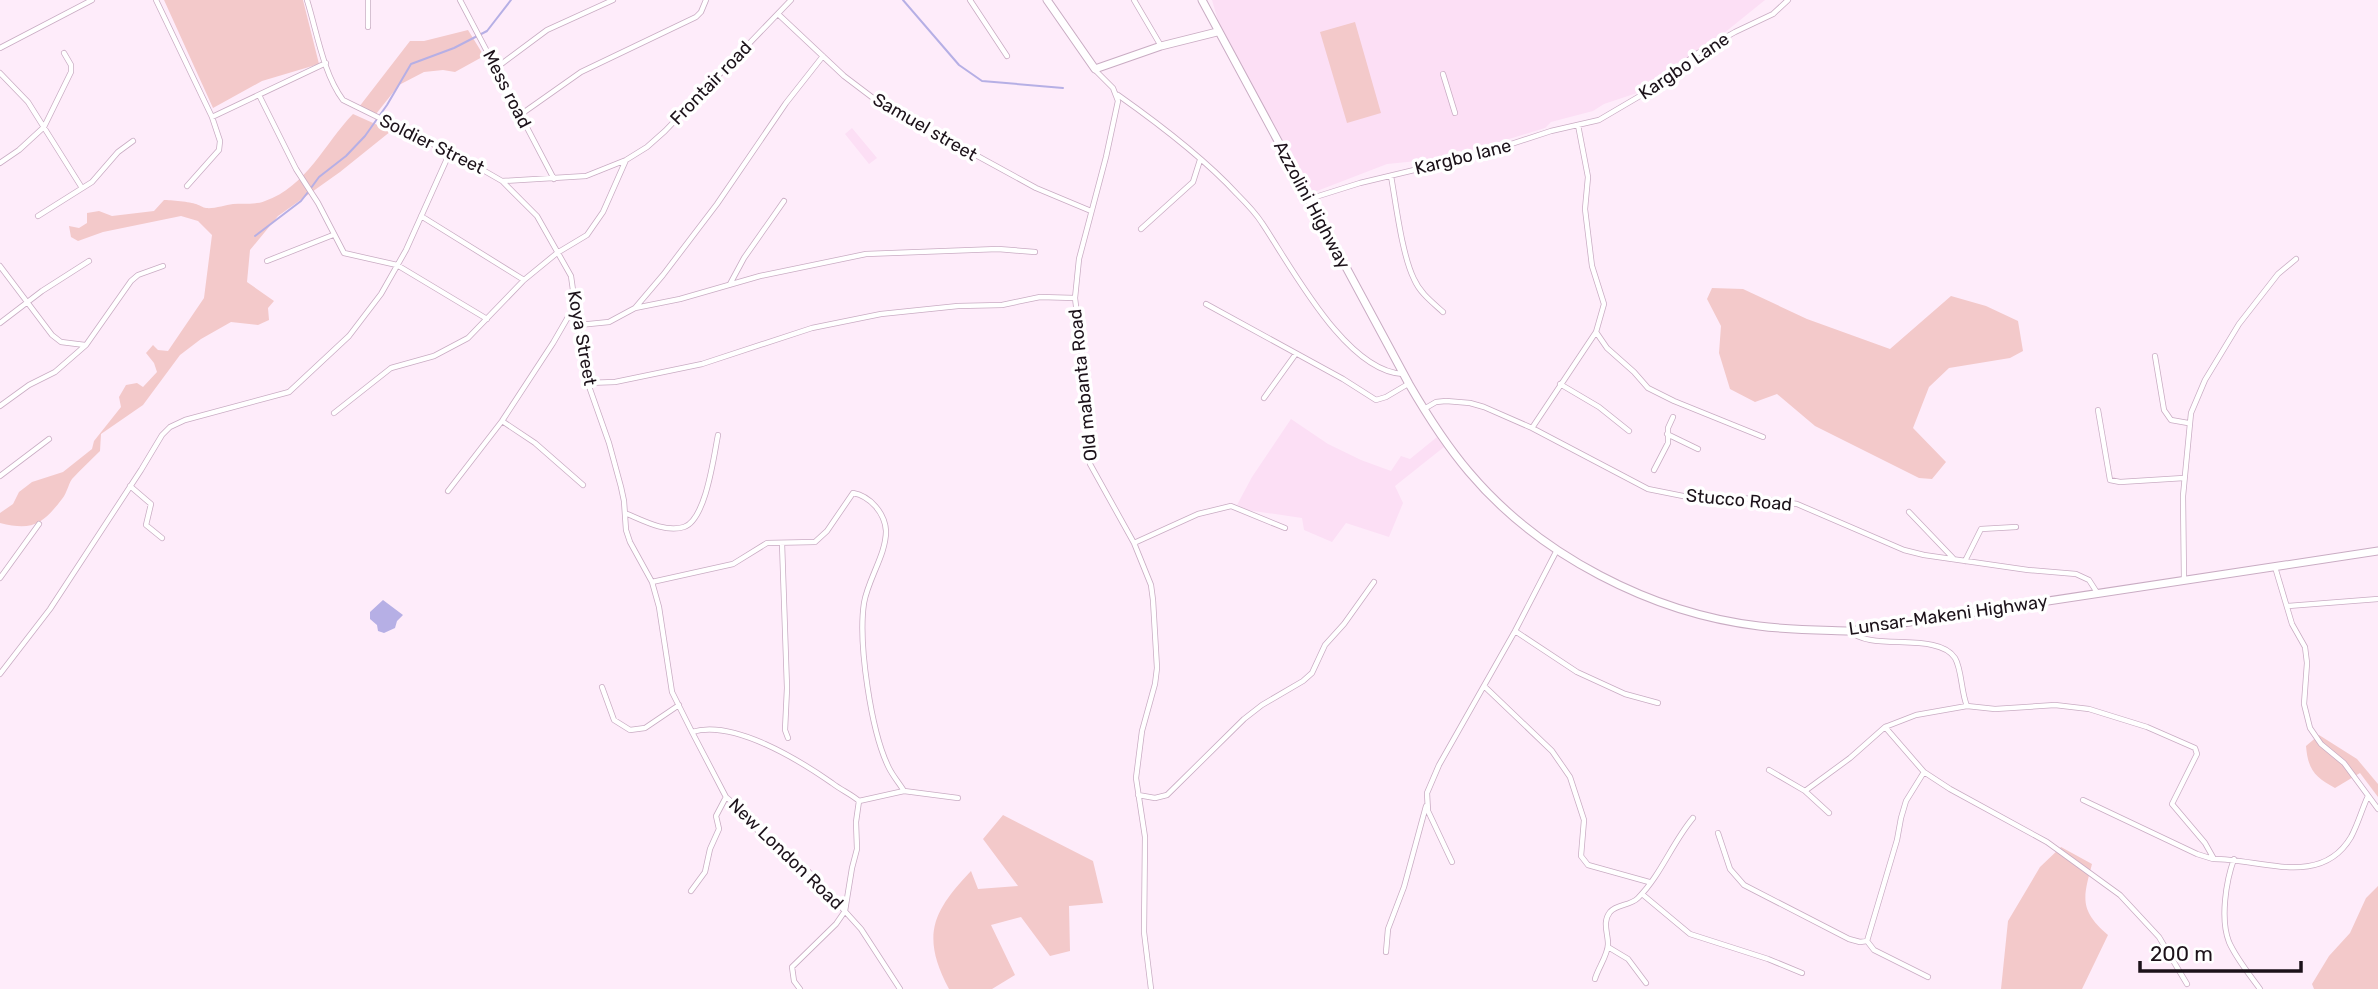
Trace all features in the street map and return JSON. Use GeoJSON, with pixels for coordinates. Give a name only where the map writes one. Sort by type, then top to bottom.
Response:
{"type":"FeatureCollection","features":[{"type":"Feature","properties":{"kind":"main road"},"geometry":{"type":"LineString","coordinates":[[1047,0],[1095,69],[1161,46],[1217,32]]}},
{"type":"Feature","properties":{"kind":"main road","name":"Azzolini Highway"},"geometry":{"type":"LineString","coordinates":[[1202,0],[1424,409]]}},
{"type":"Feature","properties":{"kind":"main road","name":"Lunsar-Makeni Highway"},"geometry":{"type":"LineString","coordinates":[[1424,409],[1455,455],[1488,493],[1557,550],[1632,590],[1697,614],[1759,626],[1850,631],[2378,551]]}},
{"type":"Feature","properties":{"kind":"street"},"geometry":{"type":"LineString","coordinates":[[0,48],[92,0]]}},
{"type":"Feature","properties":{"kind":"street"},"geometry":{"type":"LineString","coordinates":[[156,0],[212,117],[220,141],[219,150],[187,186]]}},
{"type":"Feature","properties":{"kind":"street","name":"Soldier Street"},"geometry":{"type":"LineString","coordinates":[[307,0],[326,63],[343,100],[492,173],[502,181],[586,176],[626,160]]}},
{"type":"Feature","properties":{"kind":"street"},"geometry":{"type":"LineString","coordinates":[[368,0],[368,27]]}},
{"type":"Feature","properties":{"kind":"street","name":"Mess road"},"geometry":{"type":"LineString","coordinates":[[460,0],[554,179]]}},
{"type":"Feature","properties":{"kind":"street"},"geometry":{"type":"LineString","coordinates":[[496,68],[547,30],[613,0]]}},
{"type":"Feature","properties":{"kind":"street"},"geometry":{"type":"LineString","coordinates":[[520,115],[581,72],[696,17],[706,0]]}},
{"type":"Feature","properties":{"kind":"street","name":"Frontair road"},"geometry":{"type":"LineString","coordinates":[[626,160],[656,141],[791,0]]}},
{"type":"Feature","properties":{"kind":"street"},"geometry":{"type":"LineString","coordinates":[[970,0],[1007,57]]}},
{"type":"Feature","properties":{"kind":"street"},"geometry":{"type":"LineString","coordinates":[[1134,0],[1161,46]]}},
{"type":"Feature","properties":{"kind":"street","name":"Kargbo Lane"},"geometry":{"type":"LineString","coordinates":[[1614,110],[1645,93],[1698,53],[1773,14],[1788,0]]}},
{"type":"Feature","properties":{"kind":"street","name":"Samuel street"},"geometry":{"type":"LineString","coordinates":[[778,14],[844,76],[877,101],[1036,188],[1091,211]]}},
{"type":"Feature","properties":{"kind":"street"},"geometry":{"type":"LineString","coordinates":[[0,163],[44,127],[71,72],[71,65],[64,53]]}},
{"type":"Feature","properties":{"kind":"street"},"geometry":{"type":"LineString","coordinates":[[635,309],[717,204],[786,103],[822,56]]}},
{"type":"Feature","properties":{"kind":"street"},"geometry":{"type":"LineString","coordinates":[[212,117],[326,63]]}},
{"type":"Feature","properties":{"kind":"street"},"geometry":{"type":"LineString","coordinates":[[1095,69],[1117,94],[1222,178],[1260,220],[1301,286],[1331,324],[1378,368],[1385,372],[1403,374]]}},
{"type":"Feature","properties":{"kind":"street"},"geometry":{"type":"LineString","coordinates":[[0,73],[28,102],[82,188]]}},
{"type":"Feature","properties":{"kind":"street"},"geometry":{"type":"LineString","coordinates":[[1443,74],[1455,113]]}},
{"type":"Feature","properties":{"kind":"street","name":"Old mabanta Road"},"geometry":{"type":"LineString","coordinates":[[1117,94],[1117,110],[1079,259],[1075,298],[1085,380],[1090,464],[1134,543],[1151,585],[1157,668],[1142,731],[1136,778],[1145,837],[1144,932],[1149,988]]}},
{"type":"Feature","properties":{"kind":"street"},"geometry":{"type":"LineString","coordinates":[[259,95],[344,253],[397,265],[487,319]]}},
{"type":"Feature","properties":{"kind":"street","name":"Kargbo lane"},"geometry":{"type":"LineString","coordinates":[[1309,199],[1599,120],[1614,110]]}},
{"type":"Feature","properties":{"kind":"street"},"geometry":{"type":"LineString","coordinates":[[1532,428],[1596,332],[1604,304],[1592,266],[1585,209],[1588,177],[1578,125]]}},
{"type":"Feature","properties":{"kind":"street"},"geometry":{"type":"LineString","coordinates":[[38,216],[92,182],[118,152],[133,141]]}},
{"type":"Feature","properties":{"kind":"street"},"geometry":{"type":"LineString","coordinates":[[0,674],[40,624],[162,435],[170,427],[185,419],[289,392],[366,316],[382,295],[450,152]]}},
{"type":"Feature","properties":{"kind":"street"},"geometry":{"type":"LineString","coordinates":[[334,413],[391,368],[452,348],[468,338],[524,280],[557,253],[587,235],[597,225],[626,160]]}},
{"type":"Feature","properties":{"kind":"street"},"geometry":{"type":"LineString","coordinates":[[1141,229],[1193,182],[1200,160]]}},
{"type":"Feature","properties":{"kind":"street"},"geometry":{"type":"LineString","coordinates":[[1391,176],[1408,262],[1414,279],[1423,294],[1443,312]]}},
{"type":"Feature","properties":{"kind":"street","name":"Koya Street"},"geometry":{"type":"LineString","coordinates":[[502,181],[537,216],[571,276],[587,383],[608,443],[625,513]]}},
{"type":"Feature","properties":{"kind":"street"},"geometry":{"type":"LineString","coordinates":[[730,284],[744,258],[784,201]]}},
{"type":"Feature","properties":{"kind":"street"},"geometry":{"type":"LineString","coordinates":[[421,216],[524,280]]}},
{"type":"Feature","properties":{"kind":"street"},"geometry":{"type":"LineString","coordinates":[[267,261],[333,235]]}},
{"type":"Feature","properties":{"kind":"street"},"geometry":{"type":"LineString","coordinates":[[579,325],[609,322],[635,309],[819,262],[866,254],[998,249],[1035,252]]}},
{"type":"Feature","properties":{"kind":"street"},"geometry":{"type":"LineString","coordinates":[[2184,580],[2184,478],[2188,423],[2205,380],[2239,324],[2272,280],[2296,259]]}},
{"type":"Feature","properties":{"kind":"street"},"geometry":{"type":"LineString","coordinates":[[0,323],[89,261]]}},
{"type":"Feature","properties":{"kind":"street"},"geometry":{"type":"LineString","coordinates":[[0,266],[52,335],[61,342],[86,345]]}},
{"type":"Feature","properties":{"kind":"street"},"geometry":{"type":"LineString","coordinates":[[0,406],[29,384],[55,372],[86,345],[131,281],[138,275],[163,266]]}},
{"type":"Feature","properties":{"kind":"street"},"geometry":{"type":"LineString","coordinates":[[587,383],[615,382],[702,364],[812,328],[881,314],[958,306],[1002,305],[1040,297],[1075,298]]}},
{"type":"Feature","properties":{"kind":"street"},"geometry":{"type":"LineString","coordinates":[[448,491],[502,421],[575,304]]}},
{"type":"Feature","properties":{"kind":"street"},"geometry":{"type":"LineString","coordinates":[[1206,304],[1376,400],[1409,384]]}},
{"type":"Feature","properties":{"kind":"street"},"geometry":{"type":"LineString","coordinates":[[1596,332],[1607,348],[1648,388],[1763,437]]}},
{"type":"Feature","properties":{"kind":"street"},"geometry":{"type":"LineString","coordinates":[[1264,398],[1295,355]]}},
{"type":"Feature","properties":{"kind":"street"},"geometry":{"type":"LineString","coordinates":[[2155,356],[2164,410],[2171,419],[2188,423]]}},
{"type":"Feature","properties":{"kind":"street"},"geometry":{"type":"LineString","coordinates":[[1560,384],[1599,408],[1629,431]]}},
{"type":"Feature","properties":{"kind":"street","name":"Stucco Road"},"geometry":{"type":"LineString","coordinates":[[1424,409],[1436,402],[1470,403],[1532,428],[1648,489],[1688,497],[1751,498],[1797,504],[1904,550],[2082,576],[2093,584],[2098,594]]}},
{"type":"Feature","properties":{"kind":"street"},"geometry":{"type":"LineString","coordinates":[[2098,410],[2110,480],[2120,482],[2184,478]]}},
{"type":"Feature","properties":{"kind":"street"},"geometry":{"type":"LineString","coordinates":[[1654,470],[1668,443],[1667,434],[1674,417]]}},
{"type":"Feature","properties":{"kind":"street"},"geometry":{"type":"LineString","coordinates":[[502,421],[535,443],[583,485]]}},
{"type":"Feature","properties":{"kind":"street"},"geometry":{"type":"LineString","coordinates":[[1667,434],[1698,449]]}},
{"type":"Feature","properties":{"kind":"street"},"geometry":{"type":"LineString","coordinates":[[625,513],[654,525],[682,527],[690,523],[698,513],[707,489],[718,435]]}},
{"type":"Feature","properties":{"kind":"street"},"geometry":{"type":"LineString","coordinates":[[0,476],[49,439]]}},
{"type":"Feature","properties":{"kind":"street"},"geometry":{"type":"LineString","coordinates":[[130,486],[151,505],[146,525],[162,538]]}},
{"type":"Feature","properties":{"kind":"street"},"geometry":{"type":"LineString","coordinates":[[652,582],[733,564],[766,543],[818,540],[853,493],[871,503],[882,514],[886,529],[884,544],[865,601],[863,646],[873,718],[889,768],[904,790]]}},
{"type":"Feature","properties":{"kind":"street"},"geometry":{"type":"LineString","coordinates":[[1134,543],[1198,514],[1231,506],[1285,528]]}},
{"type":"Feature","properties":{"kind":"street"},"geometry":{"type":"LineString","coordinates":[[1909,512],[1954,559]]}},
{"type":"Feature","properties":{"kind":"street","name":"New London Road"},"geometry":{"type":"LineString","coordinates":[[625,513],[630,542],[652,582],[659,607],[672,692],[726,797],[745,813],[781,855],[802,866],[845,911],[861,929],[900,989]]}},
{"type":"Feature","properties":{"kind":"street"},"geometry":{"type":"LineString","coordinates":[[0,578],[39,524]]}},
{"type":"Feature","properties":{"kind":"street"},"geometry":{"type":"LineString","coordinates":[[1965,561],[1981,529],[2016,527]]}},
{"type":"Feature","properties":{"kind":"street"},"geometry":{"type":"LineString","coordinates":[[782,543],[787,688],[785,730],[788,737]]}},
{"type":"Feature","properties":{"kind":"street"},"geometry":{"type":"LineString","coordinates":[[1387,952],[1388,929],[1406,879],[1427,793],[1439,765],[1515,631],[1557,550]]}},
{"type":"Feature","properties":{"kind":"street"},"geometry":{"type":"LineString","coordinates":[[2275,567],[2292,624],[2305,647],[2307,663],[2304,704],[2310,729],[2321,744],[2344,764],[2378,809]]}},
{"type":"Feature","properties":{"kind":"street"},"geometry":{"type":"LineString","coordinates":[[1138,795],[1155,798],[1167,795],[1244,719],[1303,681],[1316,668],[1325,645],[1344,624],[1374,582]]}},
{"type":"Feature","properties":{"kind":"street"},"geometry":{"type":"LineString","coordinates":[[2288,606],[2378,599]]}},
{"type":"Feature","properties":{"kind":"street"},"geometry":{"type":"LineString","coordinates":[[1515,631],[1577,672],[1636,699],[1658,703]]}},
{"type":"Feature","properties":{"kind":"street"},"geometry":{"type":"LineString","coordinates":[[1850,631],[1863,639],[1932,645],[1949,652],[1958,667],[1967,706]]}},
{"type":"Feature","properties":{"kind":"street"},"geometry":{"type":"LineString","coordinates":[[1484,686],[1552,751],[1570,777],[1584,820],[1581,856],[1583,861],[1588,865],[1649,883]]}},
{"type":"Feature","properties":{"kind":"street"},"geometry":{"type":"LineString","coordinates":[[601,687],[614,720],[630,730],[645,728],[679,705]]}},
{"type":"Feature","properties":{"kind":"street"},"geometry":{"type":"LineString","coordinates":[[1805,792],[1885,727],[1916,715],[1967,706],[1995,709],[2055,705],[2080,708],[2147,727],[2195,748],[2197,754],[2172,804],[2205,843],[2214,859]]}},
{"type":"Feature","properties":{"kind":"street"},"geometry":{"type":"LineString","coordinates":[[1885,727],[1924,772],[2047,842],[2113,890],[2159,937],[2187,984]]}},
{"type":"Feature","properties":{"kind":"street"},"geometry":{"type":"LineString","coordinates":[[692,732],[716,729],[741,736],[800,762],[859,801],[904,790],[958,799]]}},
{"type":"Feature","properties":{"kind":"street"},"geometry":{"type":"LineString","coordinates":[[1769,770],[1805,792],[1829,813]]}},
{"type":"Feature","properties":{"kind":"street"},"geometry":{"type":"LineString","coordinates":[[1867,941],[1897,840],[1903,809],[1924,772]]}},
{"type":"Feature","properties":{"kind":"street"},"geometry":{"type":"LineString","coordinates":[[2083,800],[2197,854],[2214,859],[2234,859],[2300,869],[2322,863],[2337,853],[2350,838],[2368,796]]}},
{"type":"Feature","properties":{"kind":"street"},"geometry":{"type":"LineString","coordinates":[[691,891],[705,872],[710,849],[719,829],[716,816],[726,797]]}},
{"type":"Feature","properties":{"kind":"street"},"geometry":{"type":"LineString","coordinates":[[800,989],[794,981],[792,967],[845,911],[858,849],[856,822],[859,801]]}},
{"type":"Feature","properties":{"kind":"street"},"geometry":{"type":"LineString","coordinates":[[1426,805],[1452,862]]}},
{"type":"Feature","properties":{"kind":"street"},"geometry":{"type":"LineString","coordinates":[[1595,979],[1608,947],[1608,915],[1617,907],[1632,903],[1642,894],[1693,818]]}},
{"type":"Feature","properties":{"kind":"street"},"geometry":{"type":"LineString","coordinates":[[1718,834],[1730,869],[1744,886],[1849,939],[1867,941]]}},
{"type":"Feature","properties":{"kind":"street"},"geometry":{"type":"LineString","coordinates":[[2234,859],[2226,892],[2227,934],[2232,948],[2260,989]]}},
{"type":"Feature","properties":{"kind":"street"},"geometry":{"type":"LineString","coordinates":[[1642,894],[1690,934],[1802,973]]}},
{"type":"Feature","properties":{"kind":"street"},"geometry":{"type":"LineString","coordinates":[[1867,941],[1874,950],[1927,978]]}},
{"type":"Feature","properties":{"kind":"street"},"geometry":{"type":"LineString","coordinates":[[1608,947],[1628,959],[1646,983]]}},
{"type":"Feature","properties":{"kind":"shaded area"},"geometry":{"type":"Polygon","coordinates":[[[164,0],[303,0],[319,64],[262,81],[213,108],[164,0]]]}},
{"type":"Feature","properties":{"kind":"shaded area"},"geometry":{"type":"Polygon","coordinates":[[[1212,0],[1765,0],[1708,46],[1668,71],[1646,90],[1604,104],[1593,111],[1551,122],[1545,128],[1447,158],[1387,164],[1304,196],[1219,24],[1212,0]]]}},
{"type":"Feature","properties":{"kind":"shaded area"},"geometry":{"type":"Polygon","coordinates":[[[1355,22],[1381,113],[1347,123],[1320,32],[1355,22]]]}},
{"type":"Feature","properties":{"kind":"shaded area"},"geometry":{"type":"Polygon","coordinates":[[[468,30],[484,56],[455,72],[424,72],[399,85],[376,114],[359,107],[410,41],[424,41],[468,30]]]}},
{"type":"Feature","properties":{"kind":"shaded area"},"geometry":{"type":"Polygon","coordinates":[[[353,114],[391,131],[340,172],[278,216],[250,250],[247,282],[274,301],[268,308],[269,320],[258,325],[231,322],[201,339],[180,355],[143,405],[101,434],[100,451],[72,479],[64,497],[48,515],[36,524],[28,526],[0,523],[0,513],[13,504],[19,492],[32,482],[63,472],[92,449],[94,441],[121,407],[119,397],[126,385],[137,383],[143,387],[157,372],[146,353],[153,345],[158,350],[168,351],[204,298],[212,235],[198,221],[181,216],[103,232],[78,241],[71,237],[69,226],[79,228],[87,223],[87,213],[99,211],[112,216],[154,211],[164,200],[197,204],[205,208],[265,201],[292,186],[353,114]]]}},
{"type":"Feature","properties":{"kind":"shaded area"},"geometry":{"type":"Polygon","coordinates":[[[852,128],[877,158],[869,164],[845,134],[852,128]]]}},
{"type":"Feature","properties":{"kind":"shaded area"},"geometry":{"type":"Polygon","coordinates":[[[1712,288],[1743,289],[1807,319],[1890,349],[1951,296],[1986,306],[2018,321],[2023,351],[2010,358],[1949,368],[1929,387],[1913,428],[1946,462],[1932,479],[1919,478],[1815,426],[1777,394],[1755,402],[1730,389],[1719,353],[1721,326],[1707,299],[1712,288]]]}},
{"type":"Feature","properties":{"kind":"shaded area"},"geometry":{"type":"Polygon","coordinates":[[[1291,419],[1328,444],[1391,471],[1401,456],[1410,459],[1437,437],[1444,447],[1395,486],[1403,503],[1389,537],[1346,523],[1332,542],[1304,530],[1302,518],[1247,510],[1237,505],[1252,477],[1291,419]]]}},
{"type":"Feature","properties":{"kind":"shaded area"},"geometry":{"type":"Polygon","coordinates":[[[383,600],[403,615],[395,628],[384,633],[378,631],[377,625],[370,619],[370,612],[383,600]]]}},
{"type":"Feature","properties":{"kind":"shaded area"},"geometry":{"type":"Polygon","coordinates":[[[2319,735],[2357,759],[2378,784],[2378,797],[2360,773],[2335,788],[2318,776],[2311,767],[2306,746],[2319,735]]]}},
{"type":"Feature","properties":{"kind":"shaded area"},"geometry":{"type":"Polygon","coordinates":[[[1003,815],[1093,861],[1103,903],[1069,906],[1070,951],[1050,956],[1021,917],[991,925],[1015,975],[992,989],[949,989],[940,970],[933,939],[935,925],[947,899],[971,871],[978,889],[1018,886],[983,839],[1003,815]]]}},
{"type":"Feature","properties":{"kind":"shaded area"},"geometry":{"type":"Polygon","coordinates":[[[2061,847],[2092,864],[2085,895],[2086,903],[2092,918],[2108,935],[2082,989],[2001,989],[2008,921],[2040,867],[2061,847]]]}},
{"type":"Feature","properties":{"kind":"shaded area"},"geometry":{"type":"Polygon","coordinates":[[[2378,886],[2378,989],[2314,989],[2312,984],[2329,956],[2350,933],[2366,898],[2378,886]]]}},
{"type":"Feature","properties":{"kind":"waterway"},"geometry":{"type":"LineString","coordinates":[[311,188],[319,177],[346,156],[365,136],[411,64],[454,48],[487,31],[511,0]]}},
{"type":"Feature","properties":{"kind":"waterway"},"geometry":{"type":"LineString","coordinates":[[903,0],[959,65],[982,81],[1063,88]]}},
{"type":"Feature","properties":{"kind":"waterway"},"geometry":{"type":"LineString","coordinates":[[255,236],[301,201],[308,192]]}}]}
